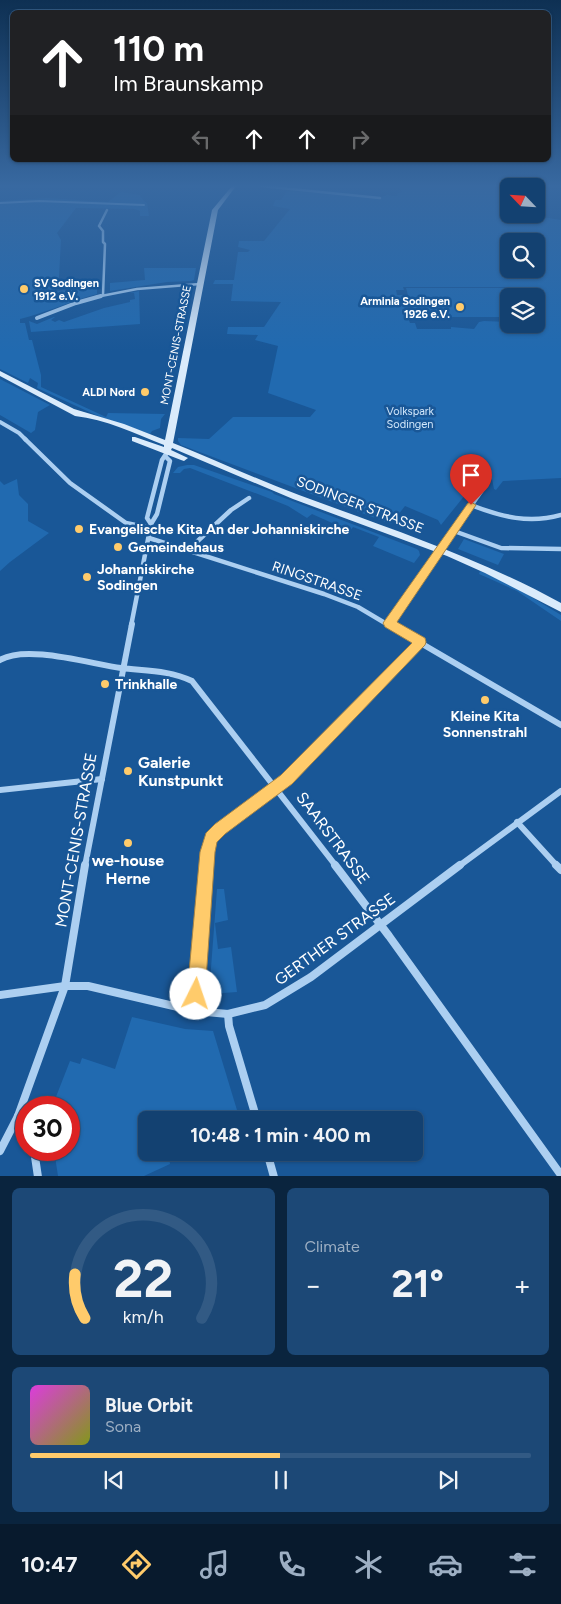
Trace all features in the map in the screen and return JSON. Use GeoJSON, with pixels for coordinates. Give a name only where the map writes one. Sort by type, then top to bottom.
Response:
{"type":"FeatureCollection","features":[{"type":"Feature","properties":{"kind":"main road","name":"MONT-CENIS-STRASSE"},"geometry":{"type":"LineString","coordinates":[[167,451],[209,241]]}},
{"type":"Feature","properties":{"kind":"main road","name":"SODINGER STRASSE"},"geometry":{"type":"LineString","coordinates":[[0,373],[103,427],[233,476],[256,481],[488,568],[561,608]]}},
{"type":"Feature","properties":{"kind":"street"},"geometry":{"type":"LineString","coordinates":[[103,241],[105,244],[103,295]]}},
{"type":"Feature","properties":{"kind":"street"},"geometry":{"type":"LineString","coordinates":[[37,318],[63,307],[103,295],[153,287],[200,284]]}},
{"type":"Feature","properties":{"kind":"street"},"geometry":{"type":"LineString","coordinates":[[0,422],[19,432],[70,483],[126,523],[150,526]]}},
{"type":"Feature","properties":{"kind":"street","name":"MONT-CENIS-STRASSE"},"geometry":{"type":"LineString","coordinates":[[150,526],[157,514],[170,461],[167,451]]}},
{"type":"Feature","properties":{"kind":"street","name":"MONT-CENIS-STRASSE"},"geometry":{"type":"LineString","coordinates":[[25,1096],[65,986],[79,898],[149,538],[150,526],[147,518],[162,460],[167,451]]}},
{"type":"Feature","properties":{"kind":"street"},"geometry":{"type":"LineString","coordinates":[[389,623],[487,483]]}},
{"type":"Feature","properties":{"kind":"street"},"geometry":{"type":"LineString","coordinates":[[188,550],[231,510],[249,498]]}},
{"type":"Feature","properties":{"kind":"street"},"geometry":{"type":"LineString","coordinates":[[471,505],[502,517],[516,519],[543,519],[561,515]]}},
{"type":"Feature","properties":{"kind":"street"},"geometry":{"type":"LineString","coordinates":[[454,531],[500,548],[561,549]]}},
{"type":"Feature","properties":{"kind":"street","name":"RINGSTRASSE"},"geometry":{"type":"LineString","coordinates":[[149,538],[324,594],[358,607],[389,623],[561,725]]}},
{"type":"Feature","properties":{"kind":"street"},"geometry":{"type":"LineString","coordinates":[[195,1011],[209,843],[220,829],[286,779],[420,642]]}},
{"type":"Feature","properties":{"kind":"street","name":"SAARSTRASSE"},"geometry":{"type":"LineString","coordinates":[[0,660],[12,654],[33,654],[123,668],[168,672],[192,681],[276,787],[381,926],[561,1175]]}},
{"type":"Feature","properties":{"kind":"street"},"geometry":{"type":"LineString","coordinates":[[0,790],[102,779]]}},
{"type":"Feature","properties":{"kind":"street","name":"GERTHER STRASSE"},"geometry":{"type":"LineString","coordinates":[[0,995],[65,986],[88,986],[195,1011],[228,1014],[265,1005],[311,977],[561,791]]}},
{"type":"Feature","properties":{"kind":"street"},"geometry":{"type":"LineString","coordinates":[[517,822],[561,870]]}},
{"type":"Feature","properties":{"kind":"street"},"geometry":{"type":"LineString","coordinates":[[228,1014],[231,1034],[254,1111]]}},
{"type":"Feature","properties":{"kind":"street","name":"MONT-CENIS-STRASSE"},"geometry":{"type":"LineString","coordinates":[[0,1151],[15,1122]]}},
{"type":"Feature","properties":{"kind":"street"},"geometry":{"type":"LineString","coordinates":[[36,1161],[38,1176]]}},
{"type":"Feature","properties":{"kind":"street"},"geometry":{"type":"LineString","coordinates":[[270,1161],[274,1176]]}},
{"type":"Feature","properties":{"kind":"green space"},"geometry":{"type":"Polygon","coordinates":[[[0,241],[61,241],[59,277],[55,284],[55,291],[97,288],[97,294],[20,319],[20,323],[25,323],[29,340],[32,340],[41,375],[41,387],[106,417],[108,413],[165,414],[161,419],[160,428],[152,431],[150,434],[98,416],[37,388],[38,383],[30,378],[28,383],[0,369],[0,241]]]}},
{"type":"Feature","properties":{"kind":"green space","name":"Volkspark Sodingen"},"geometry":{"type":"Polygon","coordinates":[[[239,241],[500,241],[500,278],[545,278],[545,241],[561,241],[561,478],[503,481],[496,490],[494,489],[492,479],[477,476],[473,485],[441,525],[438,520],[405,506],[391,524],[181,445],[178,438],[209,439],[233,417],[310,417],[316,410],[268,393],[278,346],[255,340],[258,335],[227,334],[228,327],[264,327],[281,302],[231,301],[233,284],[213,284],[215,280],[234,280],[238,252],[248,252],[250,250],[238,247],[239,241]],[[403,287],[404,290],[396,290],[397,295],[405,295],[410,318],[408,318],[410,323],[415,323],[417,329],[451,329],[451,327],[474,329],[479,322],[484,321],[500,322],[500,333],[545,333],[545,288],[509,288],[513,287],[403,287]]]}},
{"type":"Feature","properties":{"kind":"green space"},"geometry":{"type":"Polygon","coordinates":[[[144,268],[196,268],[194,280],[191,281],[167,282],[110,291],[110,283],[145,280],[144,268]]]}},
{"type":"Feature","properties":{"kind":"green space","name":"Arminia Sodingen 1926 e.V."},"geometry":{"type":"Polygon","coordinates":[[[406,288],[500,288],[500,317],[414,317],[406,288]]]}},
{"type":"Feature","properties":{"kind":"green space"},"geometry":{"type":"Polygon","coordinates":[[[139,291],[140,324],[31,332],[29,321],[37,324],[55,317],[51,320],[64,322],[104,308],[130,302],[130,300],[135,299],[134,293],[130,293],[139,291]]]}},
{"type":"Feature","properties":{"kind":"green space"},"geometry":{"type":"Polygon","coordinates":[[[0,379],[50,405],[38,412],[35,430],[31,433],[0,415],[0,379]]]}},
{"type":"Feature","properties":{"kind":"green space"},"geometry":{"type":"Polygon","coordinates":[[[194,465],[272,492],[417,549],[420,555],[414,563],[373,546],[379,537],[353,527],[350,531],[312,514],[307,518],[288,506],[190,468],[184,469],[180,473],[173,473],[178,467],[194,465]]]}},
{"type":"Feature","properties":{"kind":"green space"},"geometry":{"type":"Polygon","coordinates":[[[17,479],[19,495],[28,504],[28,521],[49,533],[0,571],[0,481],[4,485],[17,479]]]}},
{"type":"Feature","properties":{"kind":"green space"},"geometry":{"type":"Polygon","coordinates":[[[464,539],[504,554],[498,565],[458,549],[464,539]]]}},
{"type":"Feature","properties":{"kind":"green space"},"geometry":{"type":"Polygon","coordinates":[[[480,571],[510,584],[561,615],[561,621],[517,591],[479,574],[480,571]]]}},
{"type":"Feature","properties":{"kind":"green space"},"geometry":{"type":"Polygon","coordinates":[[[217,889],[224,889],[228,920],[215,923],[218,949],[231,947],[237,992],[209,994],[217,889]]]}},
{"type":"Feature","properties":{"kind":"green space"},"geometry":{"type":"Polygon","coordinates":[[[132,1017],[185,1029],[213,1031],[237,1111],[138,1111],[138,1161],[170,1161],[170,1164],[144,1176],[58,1176],[56,1161],[80,1161],[80,1096],[56,1096],[70,1061],[80,1064],[82,1058],[115,1069],[132,1017]]]}},
{"type":"Feature","properties":{"kind":"place","name":"SV Sodingen 1912 e.V."},"geometry":{"type":"Point","coordinates":[24,289]}},
{"type":"Feature","properties":{"kind":"place","name":"Arminia Sodingen 1926 e.V."},"geometry":{"type":"Point","coordinates":[460,307]}},
{"type":"Feature","properties":{"kind":"place","name":"ALDI Nord"},"geometry":{"type":"Point","coordinates":[145,392]}},
{"type":"Feature","properties":{"kind":"place","name":"Evangelische Kita An der Johanniskirche"},"geometry":{"type":"Point","coordinates":[79,529]}},
{"type":"Feature","properties":{"kind":"place","name":"Gemeindehaus"},"geometry":{"type":"Point","coordinates":[118,547]}},
{"type":"Feature","properties":{"kind":"place","name":"Johanniskirche Sodingen"},"geometry":{"type":"Point","coordinates":[87,577]}},
{"type":"Feature","properties":{"kind":"place","name":"Trinkhalle"},"geometry":{"type":"Point","coordinates":[105,684]}},
{"type":"Feature","properties":{"kind":"place","name":"Kleine Kita Sonnenstrahl"},"geometry":{"type":"Point","coordinates":[485,700]}},
{"type":"Feature","properties":{"kind":"place","name":"Galerie Kunstpunkt"},"geometry":{"type":"Point","coordinates":[128,771]}},
{"type":"Feature","properties":{"kind":"place","name":"we-house Herne"},"geometry":{"type":"Point","coordinates":[128,843]}},
{"type":"Feature","properties":{"kind":"route"},"geometry":{"type":"LineString","coordinates":[[196,994],[207,852],[211,838],[220,829],[286,779],[420,642],[389,623],[471,505]]}}]}
